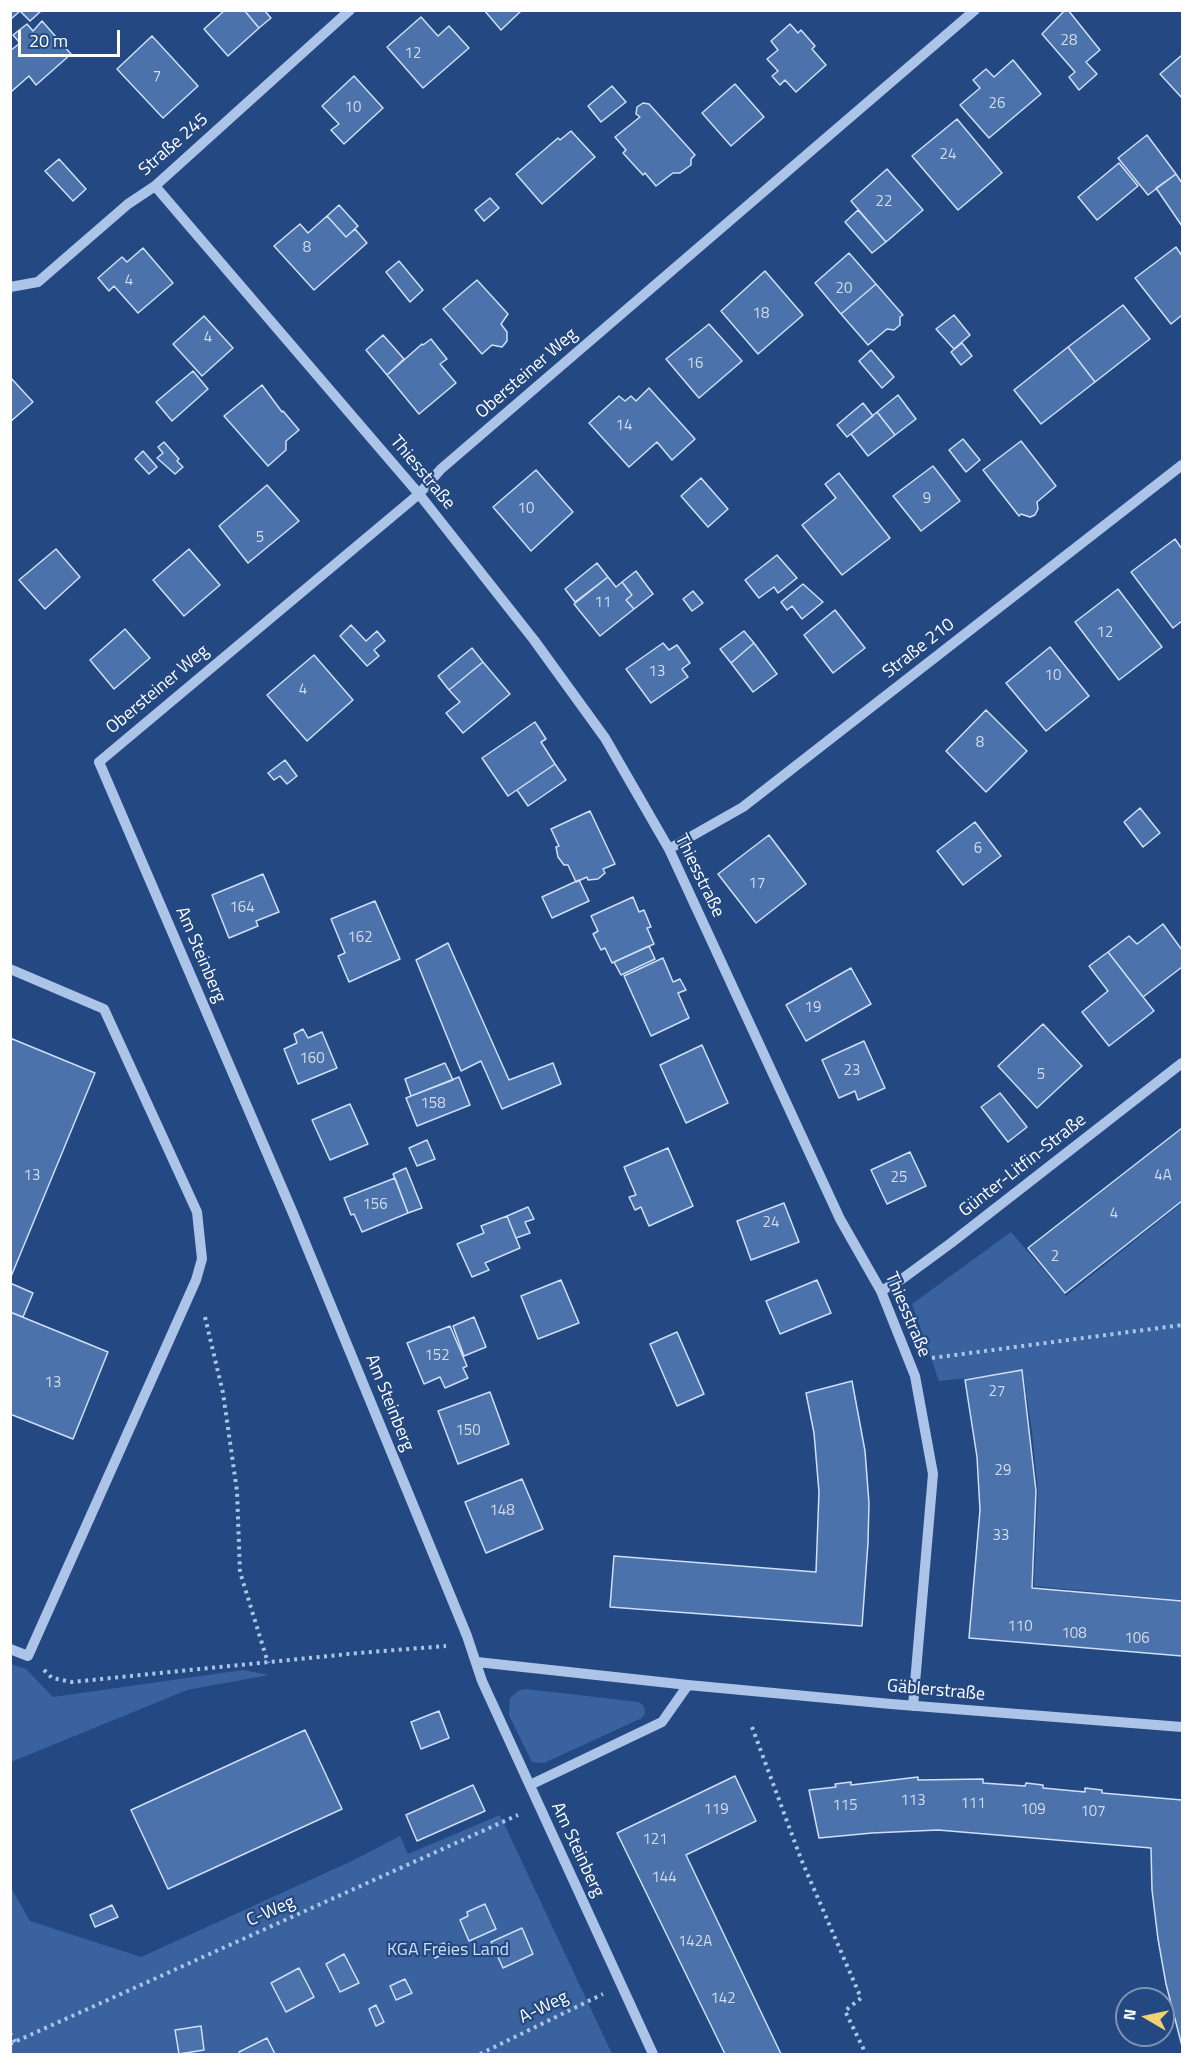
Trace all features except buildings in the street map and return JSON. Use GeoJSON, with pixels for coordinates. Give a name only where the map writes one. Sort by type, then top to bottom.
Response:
{"type":"FeatureCollection","features":[{"type":"Feature","properties":{"kind":"street","name":"Straße 245"},"geometry":{"type":"LineString","coordinates":[[10,287],[38,282],[128,204],[155,186],[350,10]]}},
{"type":"Feature","properties":{"kind":"street","name":"Obersteiner Weg"},"geometry":{"type":"LineString","coordinates":[[99,762],[419,494],[441,469],[975,10]]}},
{"type":"Feature","properties":{"kind":"street","name":"Thiesstraße"},"geometry":{"type":"LineString","coordinates":[[155,186],[419,494],[534,640],[605,738],[669,849],[840,1219],[881,1291],[915,1376],[933,1474],[913,1706]]}},
{"type":"Feature","properties":{"kind":"street","name":"Straße 210"},"geometry":{"type":"LineString","coordinates":[[669,849],[743,807],[1182,465]]}},
{"type":"Feature","properties":{"kind":"street","name":"Am Steinberg"},"geometry":{"type":"LineString","coordinates":[[99,762],[292,1211],[477,1662],[482,1681],[653,2055]]}},
{"type":"Feature","properties":{"kind":"street"},"geometry":{"type":"LineString","coordinates":[[10,969],[104,1009],[197,1212],[202,1258],[196,1280],[28,1656],[10,1649]]}},
{"type":"Feature","properties":{"kind":"street","name":"Günter-Litfin-Straße"},"geometry":{"type":"LineString","coordinates":[[881,1291],[902,1279],[951,1243],[1182,1063]]}},
{"type":"Feature","properties":{"kind":"street","name":"Gäblerstraße"},"geometry":{"type":"LineString","coordinates":[[477,1662],[913,1706],[1182,1727]]}},
{"type":"Feature","properties":{"kind":"street"},"geometry":{"type":"LineString","coordinates":[[530,1785],[662,1722],[688,1685]]}},
{"type":"Feature","properties":{"kind":"path"},"geometry":{"type":"LineString","coordinates":[[196,1280],[223,1394],[237,1491],[240,1572],[268,1663]]}},
{"type":"Feature","properties":{"kind":"path"},"geometry":{"type":"LineString","coordinates":[[926,1359],[1182,1325]]}},
{"type":"Feature","properties":{"kind":"path"},"geometry":{"type":"LineString","coordinates":[[28,1656],[52,1678],[72,1682],[449,1646],[477,1662]]}},
{"type":"Feature","properties":{"kind":"path"},"geometry":{"type":"LineString","coordinates":[[752,1727],[801,1859],[861,1998],[845,2011],[866,2055]]}},
{"type":"Feature","properties":{"kind":"path","name":"C-Weg"},"geometry":{"type":"LineString","coordinates":[[10,2032],[13,2043],[538,1806]]}},
{"type":"Feature","properties":{"kind":"path","name":"A-Weg"},"geometry":{"type":"LineString","coordinates":[[480,2055],[620,1984]]}},
{"type":"Feature","properties":{"kind":"green space"},"geometry":{"type":"Polygon","coordinates":[[[1182,1203],[1182,1600],[1034,1586],[1038,1492],[1023,1372],[939,1381],[912,1304],[1011,1232],[1066,1296],[1182,1203]]]}},
{"type":"Feature","properties":{"kind":"green space"},"geometry":{"type":"Polygon","coordinates":[[[11,1664],[26,1669],[53,1697],[243,1670],[269,1675],[187,1690],[11,1762],[11,1664]]]}},
{"type":"Feature","properties":{"kind":"green space"},"geometry":{"type":"Polygon","coordinates":[[[526,1689],[639,1702],[644,1706],[645,1714],[642,1718],[544,1763],[532,1762],[509,1715],[510,1698],[518,1691],[526,1689]]]}},
{"type":"Feature","properties":{"kind":"green space","name":"KGA Freies Land"},"geometry":{"type":"Polygon","coordinates":[[[500,1815],[612,2054],[11,2054],[10,1886],[30,1921],[141,1957],[354,1860],[400,1836],[408,1854],[500,1815]]]}}]}
